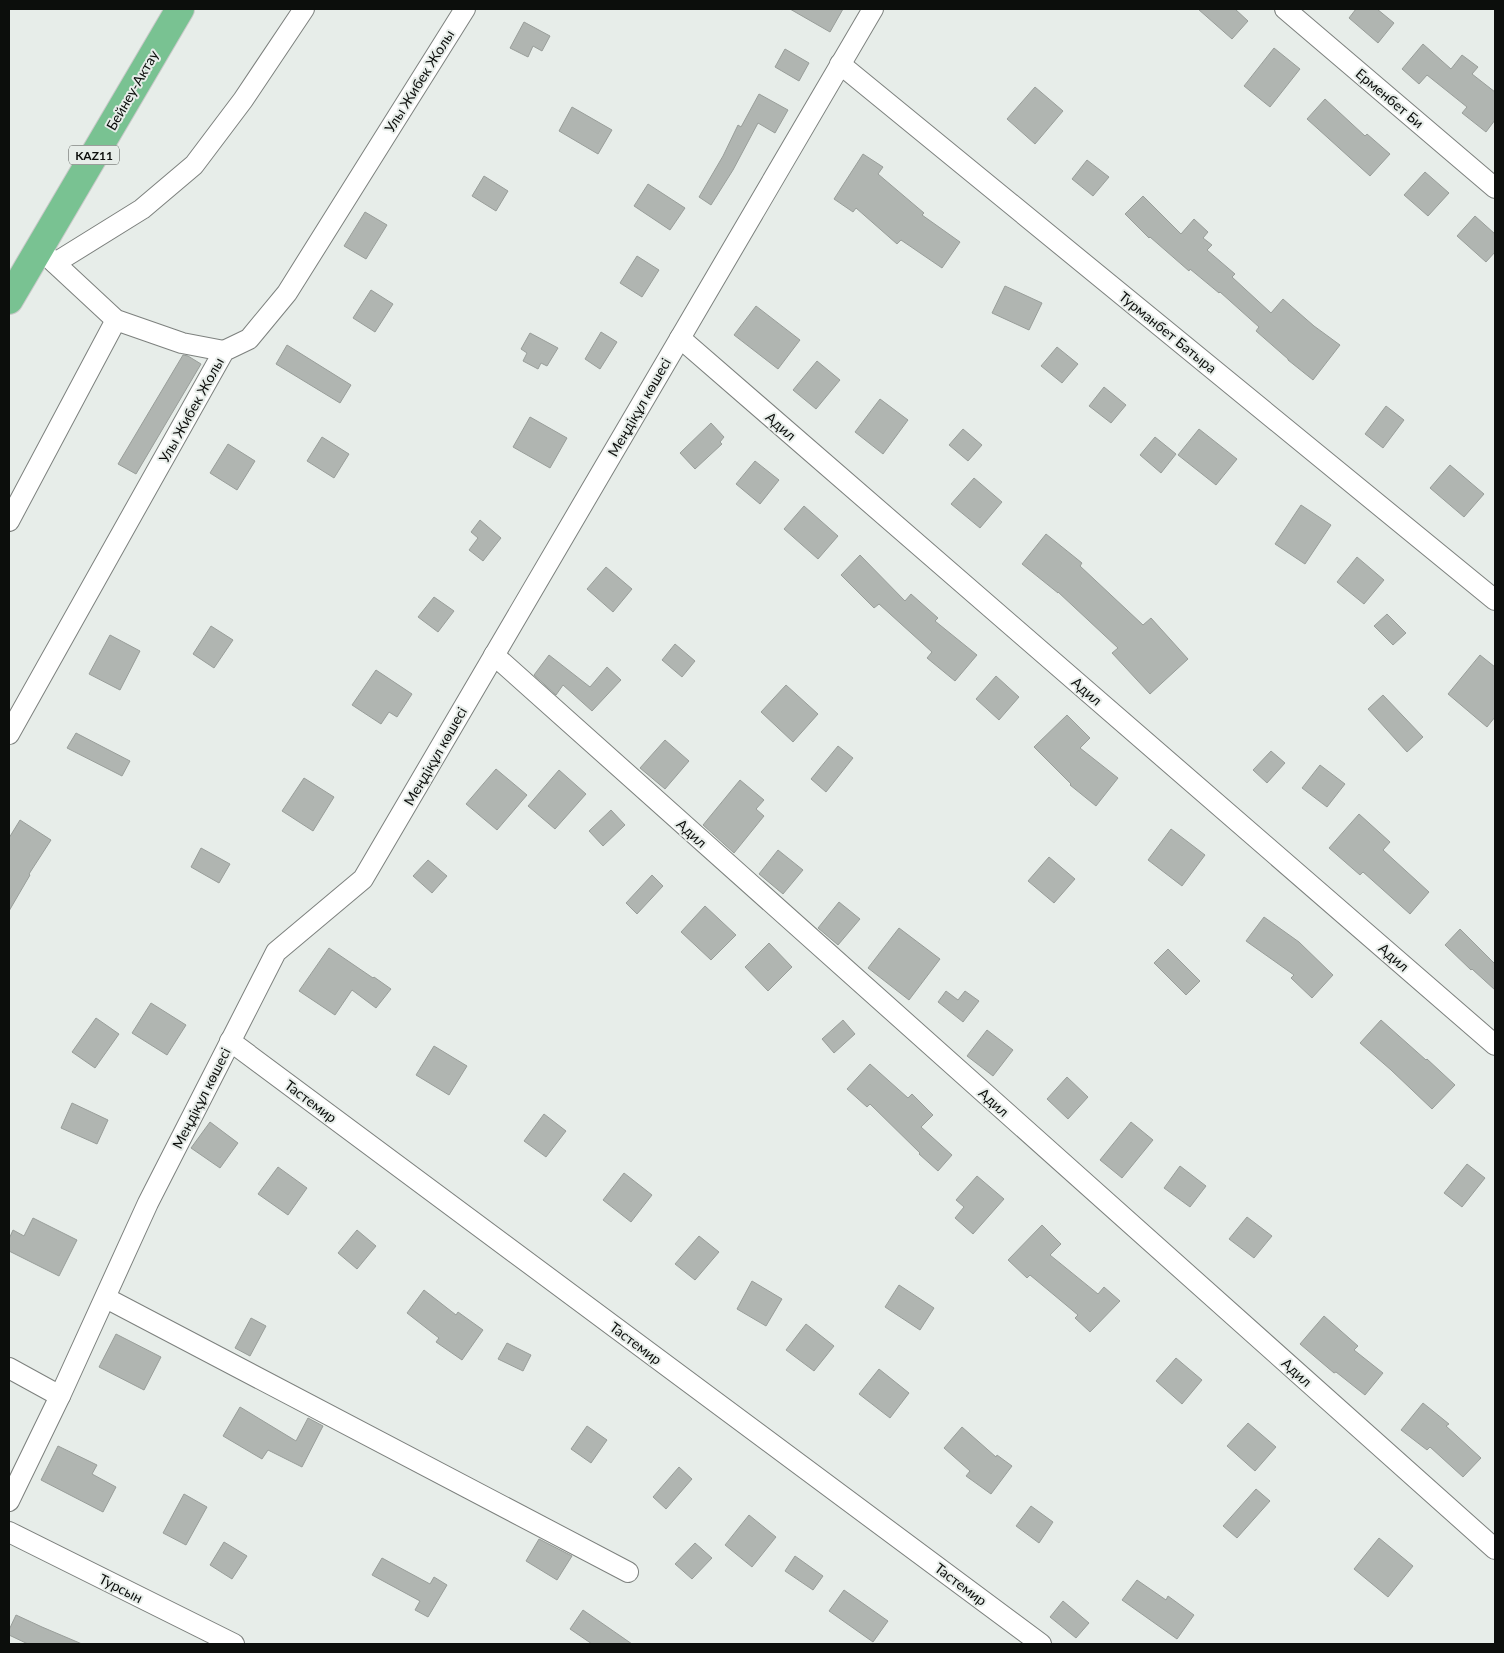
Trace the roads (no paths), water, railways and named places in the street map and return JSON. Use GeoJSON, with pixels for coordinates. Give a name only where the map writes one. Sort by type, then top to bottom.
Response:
{"type":"FeatureCollection","features":[{"type":"Feature","properties":{"kind":"highway","name":"Бейнеу-Актау"},"geometry":{"type":"LineString","coordinates":[[9,300],[47,256],[180,9]]}},
{"type":"Feature","properties":{"kind":"street"},"geometry":{"type":"LineString","coordinates":[[224,351],[182,342],[116,320],[47,256],[142,209],[194,165],[243,100],[304,9]]}},
{"type":"Feature","properties":{"kind":"street","name":"Улы Жибек Жолы"},"geometry":{"type":"LineString","coordinates":[[9,734],[224,351],[249,340],[287,293],[465,9]]}},
{"type":"Feature","properties":{"kind":"street","name":"Меңдіқұл көшесі"},"geometry":{"type":"LineString","coordinates":[[9,1501],[106,1298],[148,1203],[276,952],[363,879],[873,9]]}},
{"type":"Feature","properties":{"kind":"street","name":"Ерменбет Би"},"geometry":{"type":"LineString","coordinates":[[1285,9],[1495,188]]}},
{"type":"Feature","properties":{"kind":"street","name":"Турманбет Батыра"},"geometry":{"type":"LineString","coordinates":[[840,64],[1495,600]]}},
{"type":"Feature","properties":{"kind":"street"},"geometry":{"type":"LineString","coordinates":[[9,521],[116,320]]}},
{"type":"Feature","properties":{"kind":"street","name":"Адил"},"geometry":{"type":"LineString","coordinates":[[680,338],[1495,1045]]}},
{"type":"Feature","properties":{"kind":"street","name":"Адил"},"geometry":{"type":"LineString","coordinates":[[494,656],[1495,1549]]}},
{"type":"Feature","properties":{"kind":"street","name":"Тастемир"},"geometry":{"type":"LineString","coordinates":[[230,1041],[1041,1644]]}},
{"type":"Feature","properties":{"kind":"street"},"geometry":{"type":"LineString","coordinates":[[106,1298],[628,1572]]}},
{"type":"Feature","properties":{"kind":"street"},"geometry":{"type":"LineString","coordinates":[[9,1368],[60,1396]]}},
{"type":"Feature","properties":{"kind":"street","name":"Турсын"},"geometry":{"type":"LineString","coordinates":[[9,1532],[234,1644]]}}]}
